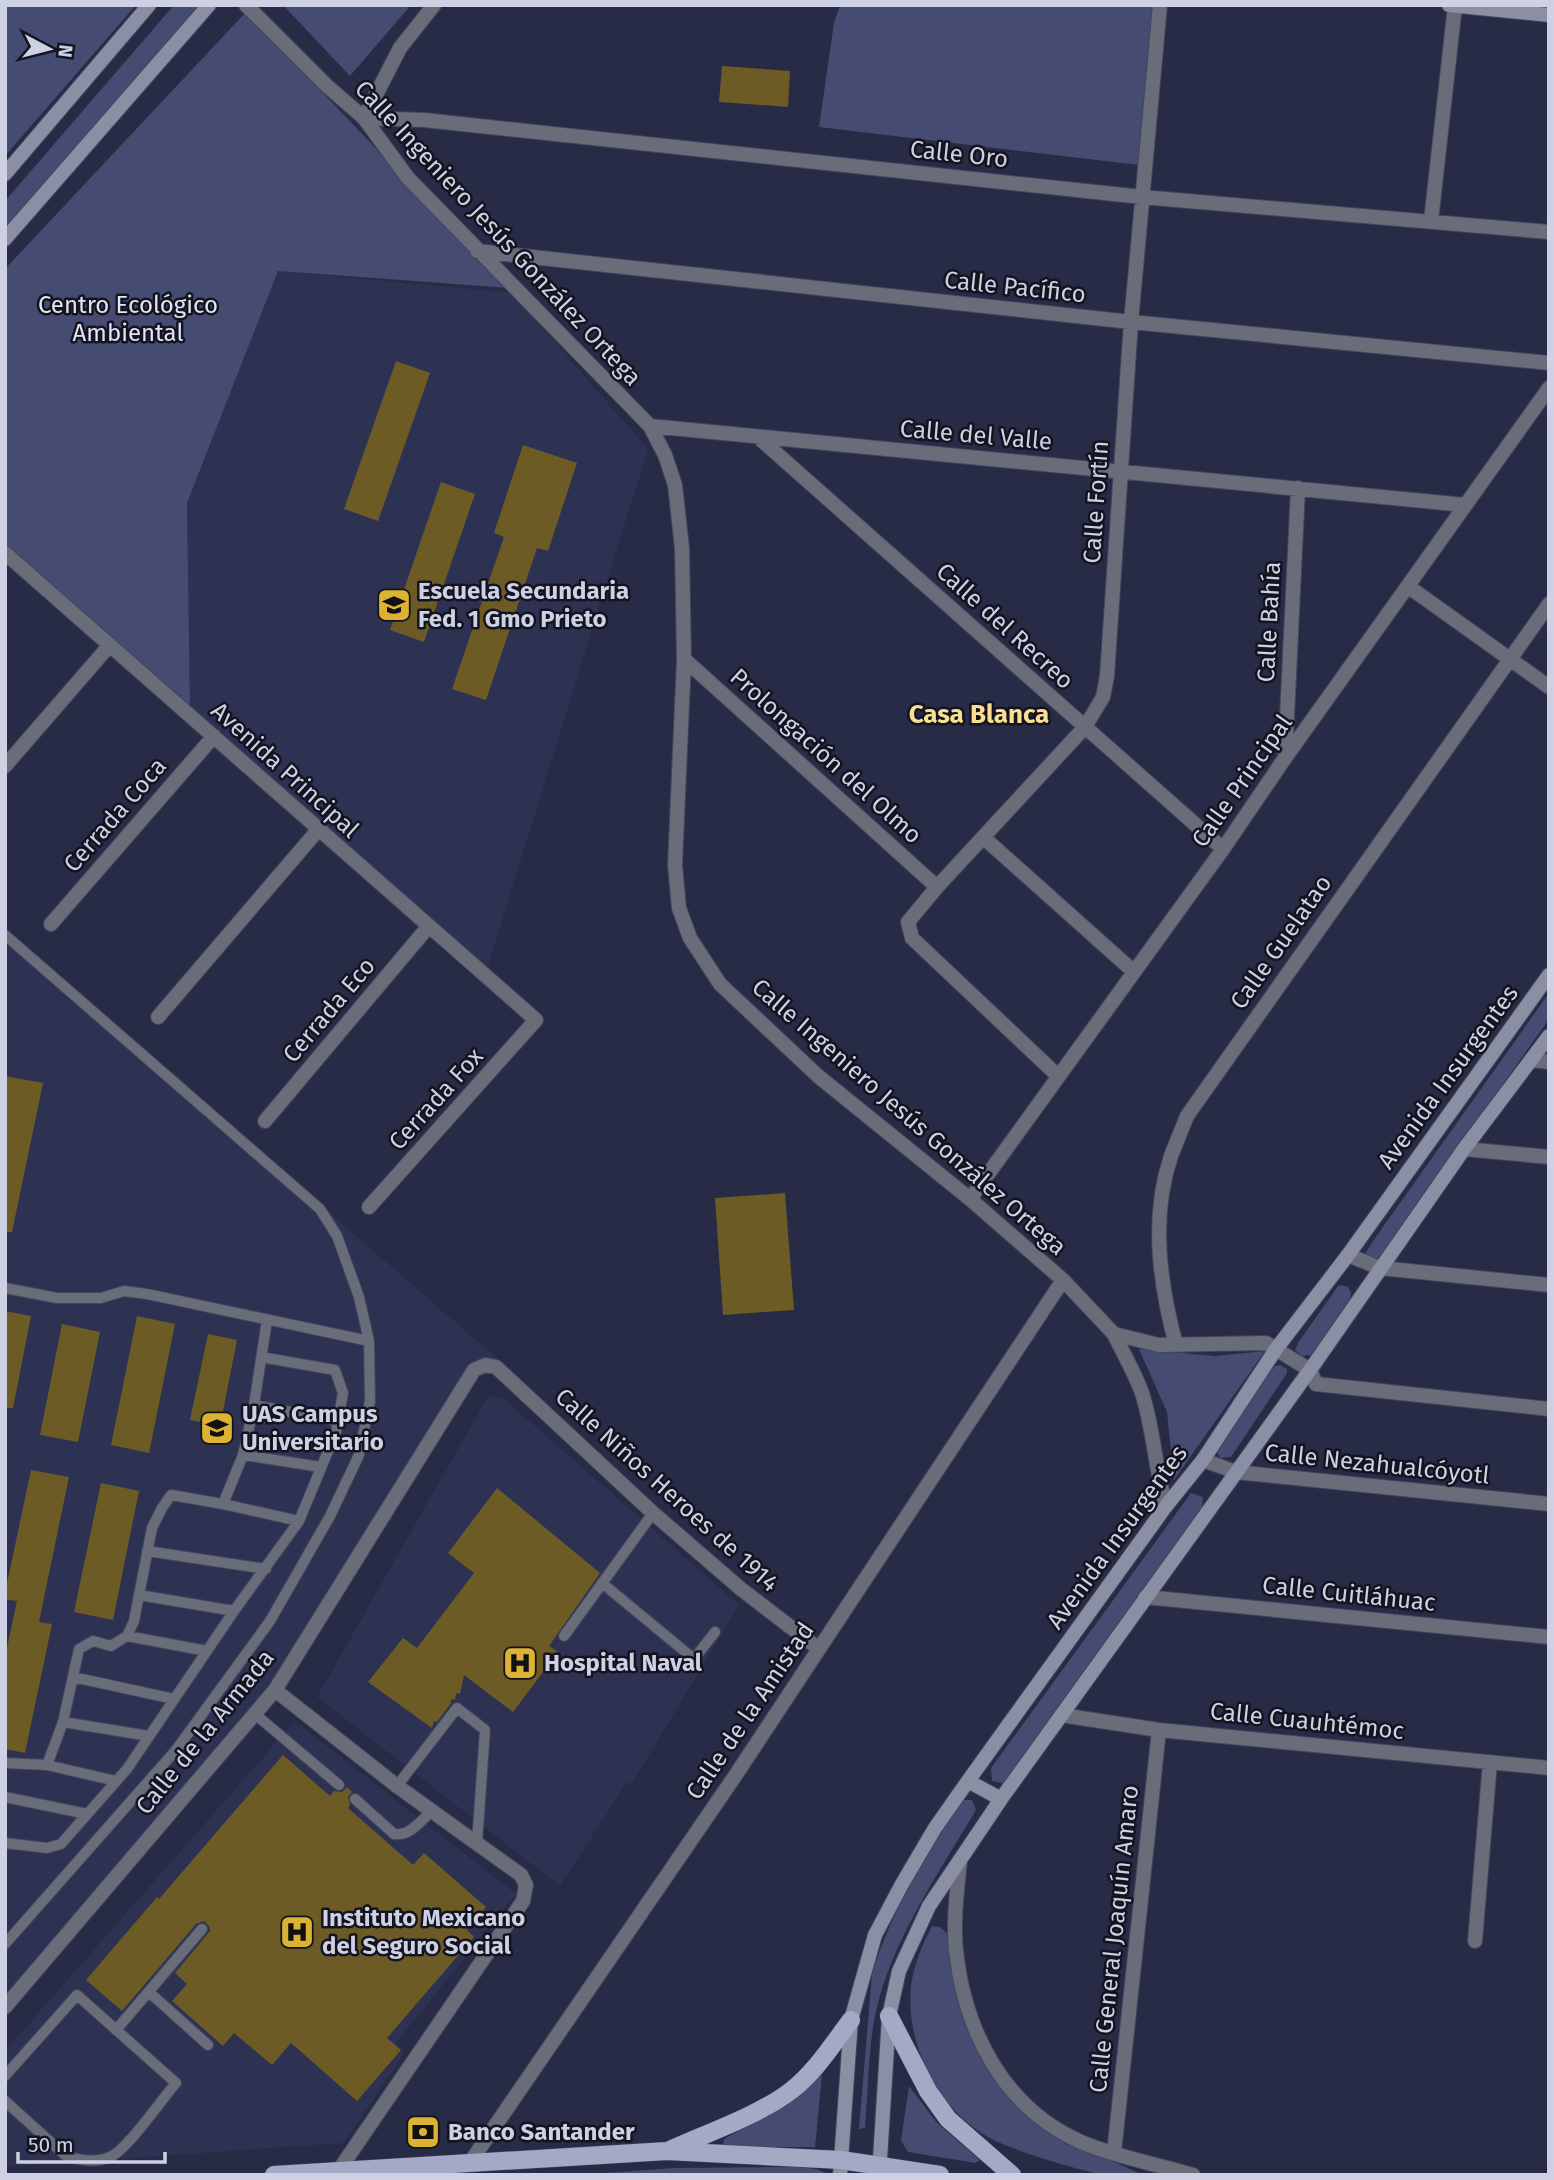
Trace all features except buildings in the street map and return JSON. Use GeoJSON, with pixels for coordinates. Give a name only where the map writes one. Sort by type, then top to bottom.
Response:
{"type":"FeatureCollection","features":[{"type":"Feature","properties":{"kind":"main road"},"geometry":{"type":"LineString","coordinates":[[5,174],[149,5]]}},
{"type":"Feature","properties":{"kind":"main road"},"geometry":{"type":"LineString","coordinates":[[5,239],[209,5]]}},
{"type":"Feature","properties":{"kind":"main road"},"geometry":{"type":"LineString","coordinates":[[1449,5],[1549,15]]}},
{"type":"Feature","properties":{"kind":"main road","name":"Avenida Insurgentes"},"geometry":{"type":"LineString","coordinates":[[841,2168],[850,2020],[875,1935],[935,1828],[1166,1506],[1203,1460],[1276,1349],[1348,1255],[1549,975]]}},
{"type":"Feature","properties":{"kind":"main road"},"geometry":{"type":"LineString","coordinates":[[880,2170],[889,2016],[899,1970],[929,1906],[1001,1799],[1310,1370],[1464,1149],[1549,1036]]}},
{"type":"Feature","properties":{"kind":"main road"},"geometry":{"type":"LineString","coordinates":[[968,1781],[1001,1799]]}},
{"type":"Feature","properties":{"kind":"main road"},"geometry":{"type":"LineString","coordinates":[[889,2016],[928,2091],[948,2119],[1012,2175]]}},
{"type":"Feature","properties":{"kind":"main road"},"geometry":{"type":"LineString","coordinates":[[667,2151],[771,2104],[791,2091],[815,2069],[850,2020]]}},
{"type":"Feature","properties":{"kind":"main road"},"geometry":{"type":"LineString","coordinates":[[274,2175],[667,2151],[940,2175]]}},
{"type":"Feature","properties":{"kind":"street","name":"Calle Ingeniero Jesús González Ortega"},"geometry":{"type":"LineString","coordinates":[[246,5],[326,85],[364,118],[408,178],[650,426],[665,455],[675,485],[682,548],[684,659],[675,865],[678,908],[690,938],[720,984],[808,1066],[970,1199],[1063,1280],[1114,1334],[1142,1392],[1166,1506]]}},
{"type":"Feature","properties":{"kind":"street"},"geometry":{"type":"LineString","coordinates":[[364,118],[400,48],[434,5]]}},
{"type":"Feature","properties":{"kind":"street","name":"Calle Fortín"},"geometry":{"type":"LineString","coordinates":[[1058,1076],[912,938],[908,922],[1085,727],[1103,697],[1107,676],[1131,322],[1160,5]]}},
{"type":"Feature","properties":{"kind":"street"},"geometry":{"type":"LineString","coordinates":[[1431,221],[1455,6]]}},
{"type":"Feature","properties":{"kind":"street","name":"Calle Oro"},"geometry":{"type":"LineString","coordinates":[[364,118],[424,120],[1142,197],[1549,232]]}},
{"type":"Feature","properties":{"kind":"street","name":"Calle Pacífico"},"geometry":{"type":"LineString","coordinates":[[477,251],[1131,322],[1549,363]]}},
{"type":"Feature","properties":{"kind":"street","name":"Calle Principal"},"geometry":{"type":"LineString","coordinates":[[970,1199],[1223,849],[1549,388]]}},
{"type":"Feature","properties":{"kind":"street","name":"Calle del Valle"},"geometry":{"type":"LineString","coordinates":[[650,426],[1465,505]]}},
{"type":"Feature","properties":{"kind":"street","name":"Calle del Recreo"},"geometry":{"type":"LineString","coordinates":[[758,437],[1223,849]]}},
{"type":"Feature","properties":{"kind":"street","name":"Calle Bahía"},"geometry":{"type":"LineString","coordinates":[[1285,758],[1298,488]]}},
{"type":"Feature","properties":{"kind":"street","name":"Avenida Principal"},"geometry":{"type":"LineString","coordinates":[[5,553],[428,928],[536,1020]]}},
{"type":"Feature","properties":{"kind":"street"},"geometry":{"type":"LineString","coordinates":[[1409,587],[1549,687]]}},
{"type":"Feature","properties":{"kind":"street","name":"Calle Guelatao"},"geometry":{"type":"LineString","coordinates":[[1175,1345],[1159,1266],[1161,1206],[1170,1159],[1187,1115],[1549,604]]}},
{"type":"Feature","properties":{"kind":"street"},"geometry":{"type":"LineString","coordinates":[[5,766],[109,646]]}},
{"type":"Feature","properties":{"kind":"street","name":"Prolongación del Olmo"},"geometry":{"type":"LineString","coordinates":[[684,659],[937,887]]}},
{"type":"Feature","properties":{"kind":"street","name":"Cerrada Coca"},"geometry":{"type":"LineString","coordinates":[[51,924],[214,736]]}},
{"type":"Feature","properties":{"kind":"street"},"geometry":{"type":"LineString","coordinates":[[158,1017],[318,830]]}},
{"type":"Feature","properties":{"kind":"street"},"geometry":{"type":"LineString","coordinates":[[983,837],[1133,971]]}},
{"type":"Feature","properties":{"kind":"street","name":"Cerrada Eco"},"geometry":{"type":"LineString","coordinates":[[265,1121],[428,928]]}},
{"type":"Feature","properties":{"kind":"street","name":"Cerrada Fox"},"geometry":{"type":"LineString","coordinates":[[369,1207],[536,1020]]}},
{"type":"Feature","properties":{"kind":"street"},"geometry":{"type":"LineString","coordinates":[[1531,1060],[1549,1062]]}},
{"type":"Feature","properties":{"kind":"street"},"geometry":{"type":"LineString","coordinates":[[1464,1149],[1549,1157]]}},
{"type":"Feature","properties":{"kind":"street"},"geometry":{"type":"LineString","coordinates":[[1348,1255],[1380,1268],[1549,1284]]}},
{"type":"Feature","properties":{"kind":"street","name":"Calle de la Amistad"},"geometry":{"type":"LineString","coordinates":[[469,2164],[735,1776],[1063,1280]]}},
{"type":"Feature","properties":{"kind":"street"},"geometry":{"type":"LineString","coordinates":[[1114,1334],[1159,1345],[1266,1343],[1310,1370],[1317,1384],[1549,1409]]}},
{"type":"Feature","properties":{"kind":"street","name":"Calle Niños Heroes de 1914"},"geometry":{"type":"LineString","coordinates":[[485,1365],[496,1367],[653,1513],[741,1589],[819,1649]]}},
{"type":"Feature","properties":{"kind":"street","name":"Calle de la Armada"},"geometry":{"type":"LineString","coordinates":[[5,2007],[275,1690],[474,1370],[485,1365]]}},
{"type":"Feature","properties":{"kind":"street","name":"Calle Nezahualcóyotl"},"geometry":{"type":"LineString","coordinates":[[1203,1460],[1236,1472],[1549,1504]]}},
{"type":"Feature","properties":{"kind":"street","name":"Calle Cuitláhuac"},"geometry":{"type":"LineString","coordinates":[[1145,1597],[1549,1637]]}},
{"type":"Feature","properties":{"kind":"street"},"geometry":{"type":"LineString","coordinates":[[275,1690],[397,1786],[521,1875],[526,1885],[523,1901],[339,2169]]}},
{"type":"Feature","properties":{"kind":"street","name":"Calle Cuauhtémoc"},"geometry":{"type":"LineString","coordinates":[[1061,1715],[1159,1730],[1549,1768]]}},
{"type":"Feature","properties":{"kind":"street","name":"Calle General Joaquín Amaro"},"geometry":{"type":"LineString","coordinates":[[1114,2152],[1159,1730]]}},
{"type":"Feature","properties":{"kind":"street"},"geometry":{"type":"LineString","coordinates":[[1475,1941],[1490,1762]]}},
{"type":"Feature","properties":{"kind":"street"},"geometry":{"type":"LineString","coordinates":[[960,1861],[955,1911],[956,1951],[963,1988],[974,2026],[993,2066],[1015,2096],[1048,2123],[1081,2142],[1193,2175]]}},
{"type":"Feature","properties":{"kind":"lane"},"geometry":{"type":"LineString","coordinates":[[5,935],[320,1209],[337,1236],[359,1297],[369,1341],[370,1401],[359,1455],[330,1516],[270,1621],[176,1751],[5,1944]]}},
{"type":"Feature","properties":{"kind":"lane"},"geometry":{"type":"LineString","coordinates":[[5,1288],[57,1298],[101,1298],[124,1291],[148,1294],[369,1341]]}},
{"type":"Feature","properties":{"kind":"lane"},"geometry":{"type":"LineString","coordinates":[[223,1504],[243,1455],[267,1320]]}},
{"type":"Feature","properties":{"kind":"lane"},"geometry":{"type":"LineString","coordinates":[[5,1843],[47,1848],[61,1844],[116,1781],[299,1521],[336,1432],[343,1393],[335,1370],[261,1357]]}},
{"type":"Feature","properties":{"kind":"lane"},"geometry":{"type":"LineString","coordinates":[[254,1405],[338,1421]]}},
{"type":"Feature","properties":{"kind":"lane"},"geometry":{"type":"LineString","coordinates":[[243,1455],[321,1467]]}},
{"type":"Feature","properties":{"kind":"lane"},"geometry":{"type":"LineString","coordinates":[[47,1766],[63,1722],[79,1649],[93,1641],[111,1646],[127,1636],[134,1621],[152,1528],[171,1495],[299,1521]]}},
{"type":"Feature","properties":{"kind":"lane"},"geometry":{"type":"LineString","coordinates":[[564,1636],[653,1513]]}},
{"type":"Feature","properties":{"kind":"lane"},"geometry":{"type":"LineString","coordinates":[[147,1551],[266,1569]]}},
{"type":"Feature","properties":{"kind":"lane"},"geometry":{"type":"LineString","coordinates":[[601,1583],[694,1659],[715,1632]]}},
{"type":"Feature","properties":{"kind":"lane"},"geometry":{"type":"LineString","coordinates":[[139,1595],[234,1611]]}},
{"type":"Feature","properties":{"kind":"lane"},"geometry":{"type":"LineString","coordinates":[[127,1636],[207,1651]]}},
{"type":"Feature","properties":{"kind":"lane"},"geometry":{"type":"LineString","coordinates":[[73,1677],[174,1699]]}},
{"type":"Feature","properties":{"kind":"lane"},"geometry":{"type":"LineString","coordinates":[[397,1786],[457,1709],[485,1730],[477,1843]]}},
{"type":"Feature","properties":{"kind":"lane"},"geometry":{"type":"LineString","coordinates":[[255,1714],[339,1785]]}},
{"type":"Feature","properties":{"kind":"lane"},"geometry":{"type":"LineString","coordinates":[[63,1722],[149,1736]]}},
{"type":"Feature","properties":{"kind":"lane"},"geometry":{"type":"LineString","coordinates":[[5,1763],[47,1766],[116,1781]]}},
{"type":"Feature","properties":{"kind":"lane"},"geometry":{"type":"LineString","coordinates":[[5,1797],[87,1814]]}},
{"type":"Feature","properties":{"kind":"lane"},"geometry":{"type":"LineString","coordinates":[[355,1799],[394,1834],[401,1835],[407,1833],[433,1810]]}},
{"type":"Feature","properties":{"kind":"lane"},"geometry":{"type":"LineString","coordinates":[[117,2030],[202,1929]]}},
{"type":"Feature","properties":{"kind":"lane"},"geometry":{"type":"LineString","coordinates":[[150,1993],[208,2045]]}},
{"type":"Feature","properties":{"kind":"lane"},"geometry":{"type":"LineString","coordinates":[[5,2076],[78,1995],[176,2083],[123,2147],[112,2156],[90,2160],[66,2156],[5,2101]]}},
{"type":"Feature","properties":{"kind":"shaded area","name":"Escuela Secundaria Fed. 1 Gmo Prieto"},"geometry":{"type":"Polygon","coordinates":[[[278,271],[512,293],[648,449],[487,969],[190,707],[187,503],[278,271]]]}},
{"type":"Feature","properties":{"kind":"shaded area","name":"UAS Campus Universitario"},"geometry":{"type":"Polygon","coordinates":[[[5,931],[499,1360],[483,1359],[460,1380],[268,1690],[5,1996],[5,931]]]}},
{"type":"Feature","properties":{"kind":"shaded area","name":"Hospital Naval"},"geometry":{"type":"Polygon","coordinates":[[[490,1395],[503,1398],[739,1605],[632,1784],[627,1782],[560,1886],[317,1697],[490,1395]]]}},
{"type":"Feature","properties":{"kind":"shaded area","name":"Instituto Mexicano del Seguro Social"},"geometry":{"type":"Polygon","coordinates":[[[295,1721],[516,1894],[396,2043],[405,2052],[344,2143],[5,2167],[5,2051],[295,1721]]]}},
{"type":"Feature","properties":{"kind":"green space"},"geometry":{"type":"Polygon","coordinates":[[[5,5],[136,5],[5,156],[5,5]]]}},
{"type":"Feature","properties":{"kind":"green space"},"geometry":{"type":"Polygon","coordinates":[[[174,5],[209,5],[5,241],[5,201],[174,5]]]}},
{"type":"Feature","properties":{"kind":"green space"},"geometry":{"type":"Polygon","coordinates":[[[283,5],[411,5],[350,76],[283,5]]]}},
{"type":"Feature","properties":{"kind":"green space"},"geometry":{"type":"Polygon","coordinates":[[[840,5],[1153,5],[1139,165],[819,127],[834,23],[840,5]]]}},
{"type":"Feature","properties":{"kind":"green space","name":"Centro Ecológico Ambiental"},"geometry":{"type":"Polygon","coordinates":[[[246,12],[509,288],[278,271],[187,503],[190,707],[5,545],[5,269],[246,12]]]}},
{"type":"Feature","properties":{"kind":"green space"},"geometry":{"type":"Polygon","coordinates":[[[1549,993],[1549,1019],[1380,1258],[1367,1257],[1366,1252],[1373,1241],[1549,993]]]}},
{"type":"Feature","properties":{"kind":"green space"},"geometry":{"type":"Polygon","coordinates":[[[1338,1286],[1348,1287],[1350,1299],[1311,1355],[1302,1356],[1295,1350],[1298,1343],[1338,1286]]]}},
{"type":"Feature","properties":{"kind":"green space"},"geometry":{"type":"Polygon","coordinates":[[[1139,1349],[1215,1356],[1265,1351],[1174,1480],[1167,1412],[1139,1349]]]}},
{"type":"Feature","properties":{"kind":"green space"},"geometry":{"type":"Polygon","coordinates":[[[1280,1365],[1287,1369],[1287,1373],[1231,1457],[1220,1458],[1215,1448],[1275,1366],[1280,1365]]]}},
{"type":"Feature","properties":{"kind":"green space"},"geometry":{"type":"Polygon","coordinates":[[[1191,1493],[1203,1497],[1202,1508],[1003,1783],[992,1781],[991,1768],[1191,1493]]]}},
{"type":"Feature","properties":{"kind":"green space"},"geometry":{"type":"Polygon","coordinates":[[[962,1800],[972,1800],[976,1810],[914,1914],[879,1998],[871,2039],[865,2128],[859,2129],[872,1974],[900,1906],[962,1800]]]}},
{"type":"Feature","properties":{"kind":"green space"},"geometry":{"type":"Polygon","coordinates":[[[932,1926],[940,1927],[949,1935],[972,2035],[984,2063],[1000,2086],[1019,2106],[1065,2138],[1143,2175],[1100,2174],[1027,2153],[988,2137],[954,2110],[928,2072],[913,2030],[911,1987],[922,1947],[932,1926]]]}},
{"type":"Feature","properties":{"kind":"green space"},"geometry":{"type":"Polygon","coordinates":[[[822,2075],[815,2147],[723,2147],[724,2139],[778,2109],[822,2075]]]}},
{"type":"Feature","properties":{"kind":"green space"},"geometry":{"type":"Polygon","coordinates":[[[909,2086],[937,2123],[980,2160],[976,2163],[908,2152],[901,2141],[909,2086]]]}},
{"type":"Feature","properties":{"kind":"green space"},"geometry":{"type":"Polygon","coordinates":[[[673,2168],[816,2169],[832,2175],[579,2175],[673,2168]]]}},
{"type":"Feature","properties":{"kind":"place","name":"Escuela Secundaria Fed. 1 Gmo Prieto"},"geometry":{"type":"Point","coordinates":[394,605]}},
{"type":"Feature","properties":{"kind":"place","name":"UAS Campus Universitario"},"geometry":{"type":"Point","coordinates":[217,1428]}},
{"type":"Feature","properties":{"kind":"place","name":"Hospital Naval"},"geometry":{"type":"Point","coordinates":[520,1663]}},
{"type":"Feature","properties":{"kind":"place","name":"Instituto Mexicano del Seguro Social"},"geometry":{"type":"Point","coordinates":[297,1932]}},
{"type":"Feature","properties":{"kind":"place","name":"Banco Santander"},"geometry":{"type":"Point","coordinates":[423,2132]}},
{"type":"Feature","properties":{"kind":"district","name":"Casa Blanca"},"geometry":{"type":"Point","coordinates":[979,714]}}]}
